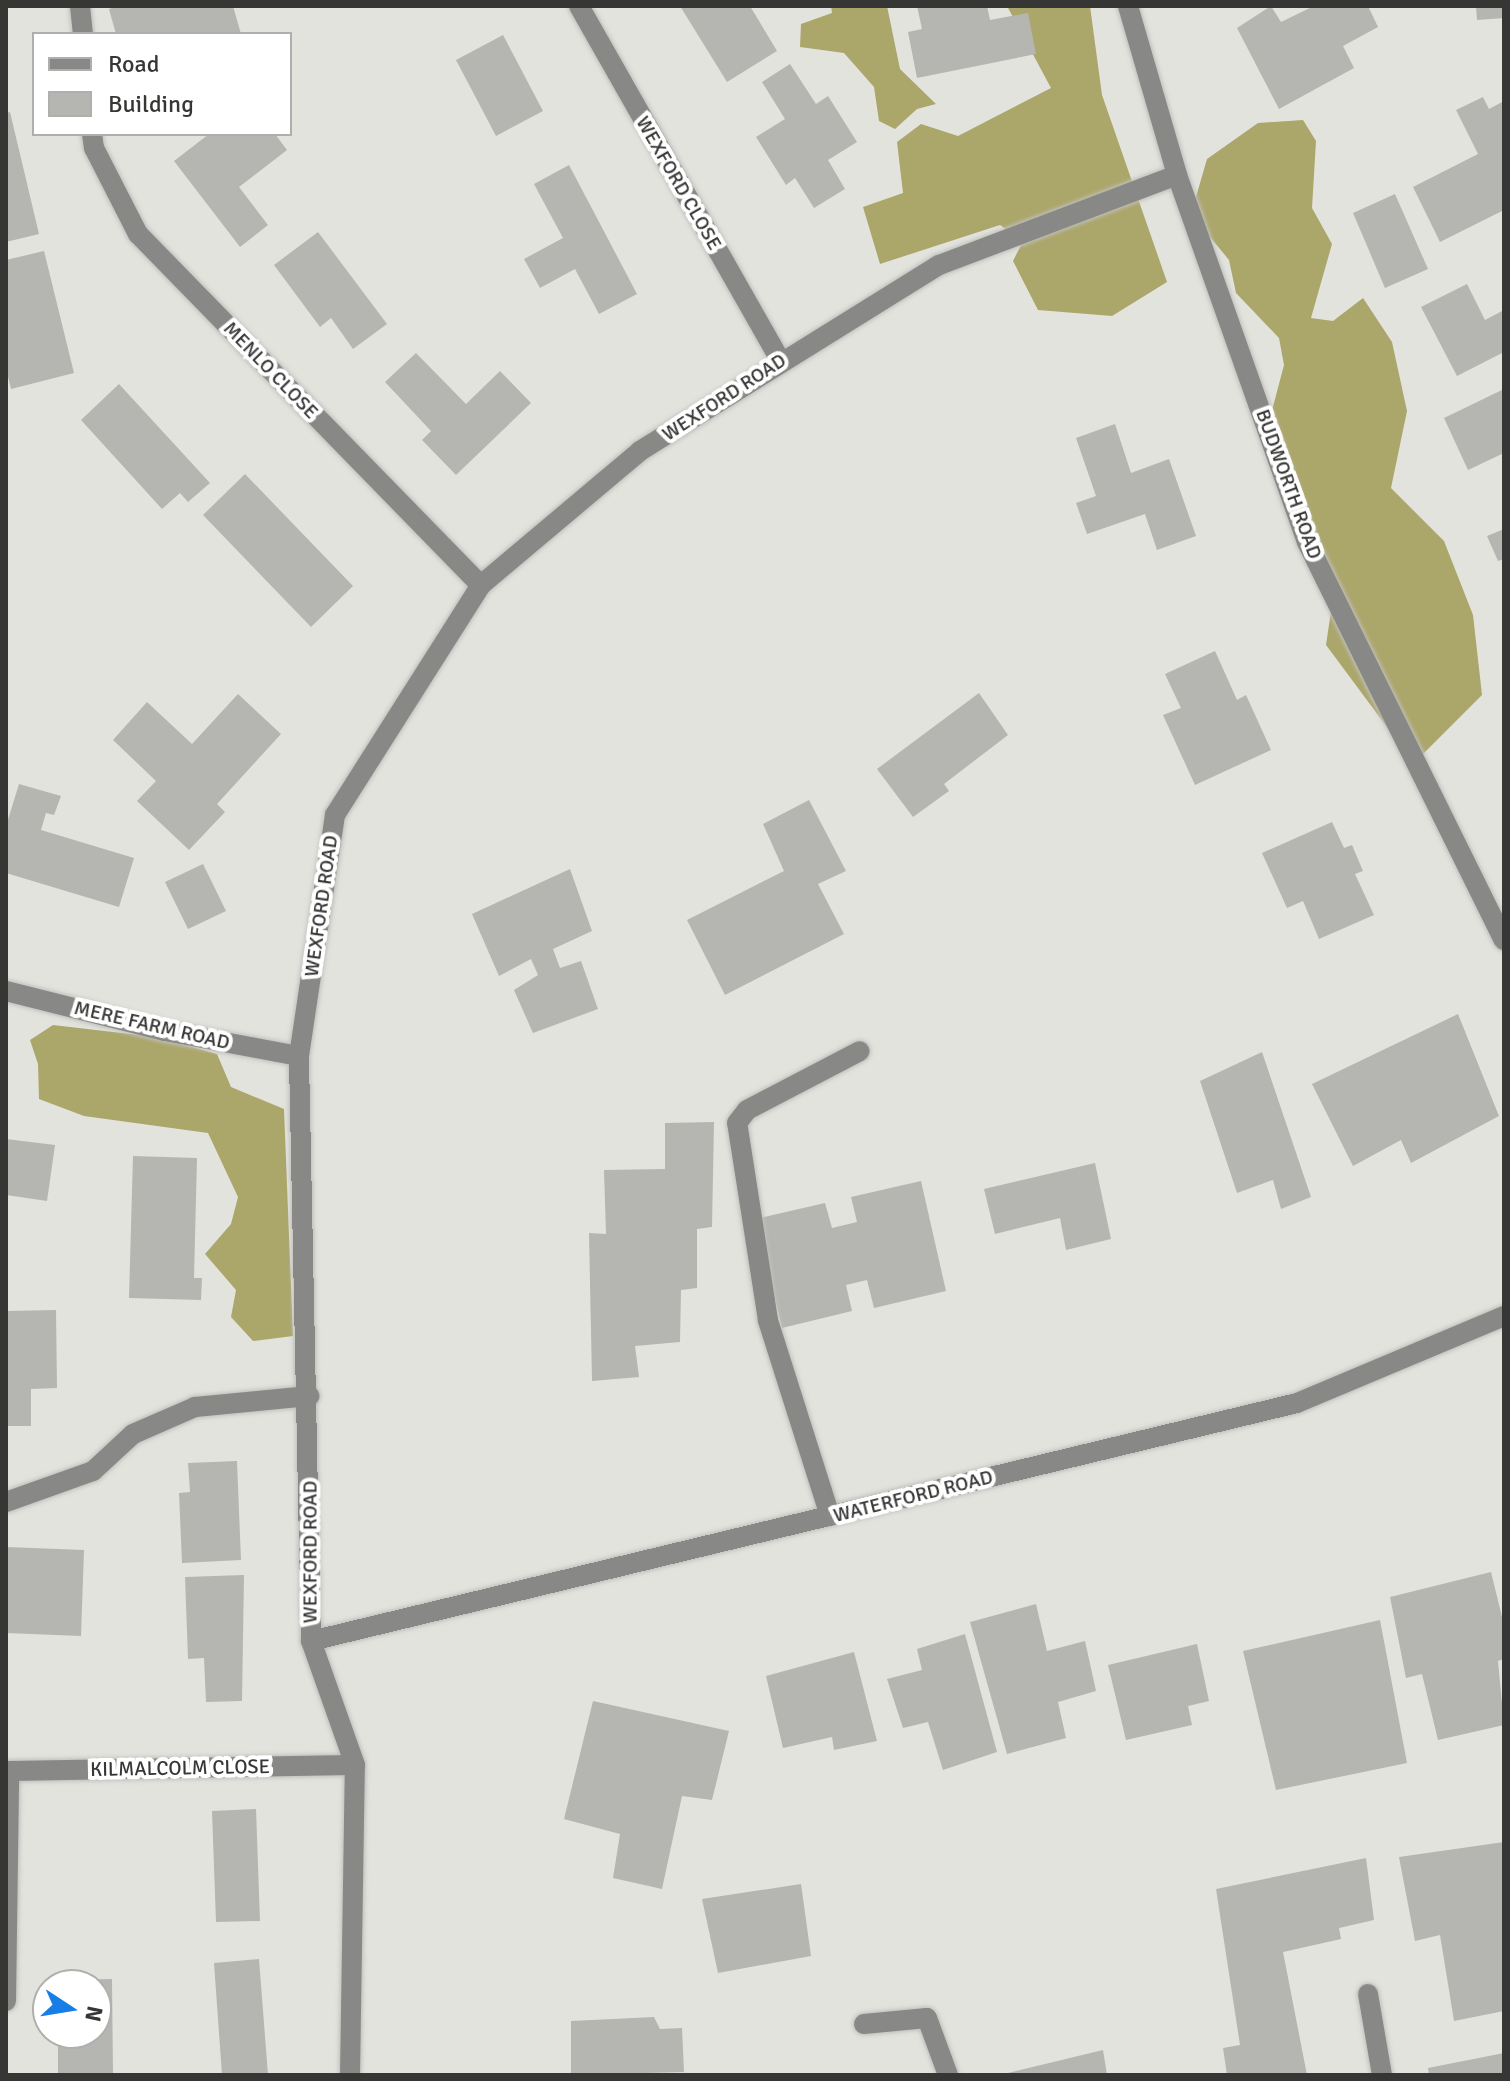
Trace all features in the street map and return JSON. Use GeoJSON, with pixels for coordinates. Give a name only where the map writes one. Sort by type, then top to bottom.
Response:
{"type":"FeatureCollection","features":[{"type":"Feature","properties":{"kind":"street"},"geometry":{"type":"LineString","coordinates":[[80,6],[83,32]]}},
{"type":"Feature","properties":{"kind":"street","name":"WEXFORD CLOSE"},"geometry":{"type":"LineString","coordinates":[[579,6],[780,360]]}},
{"type":"Feature","properties":{"kind":"street","name":"BUDWORTH ROAD"},"geometry":{"type":"LineString","coordinates":[[1128,6],[1177,175],[1307,542],[1504,940]]}},
{"type":"Feature","properties":{"kind":"street","name":"MENLO CLOSE"},"geometry":{"type":"LineString","coordinates":[[92,136],[94,148],[138,234],[481,585]]}},
{"type":"Feature","properties":{"kind":"street","name":"WEXFORD ROAD"},"geometry":{"type":"LineString","coordinates":[[350,2075],[355,1765],[311,1641],[309,1396],[299,1056],[335,815],[481,585],[640,451],[780,360],[939,265],[1177,175]]}},
{"type":"Feature","properties":{"kind":"street","name":"MERE FARM ROAD"},"geometry":{"type":"LineString","coordinates":[[6,991],[165,1031],[299,1056]]}},
{"type":"Feature","properties":{"kind":"street"},"geometry":{"type":"LineString","coordinates":[[830,1516],[768,1320],[737,1123],[747,1110],[860,1051]]}},
{"type":"Feature","properties":{"kind":"street","name":"WATERFORD ROAD"},"geometry":{"type":"LineString","coordinates":[[311,1641],[1297,1403],[1504,1316]]}},
{"type":"Feature","properties":{"kind":"street"},"geometry":{"type":"LineString","coordinates":[[6,1502],[93,1471],[133,1434],[195,1407],[309,1396]]}},
{"type":"Feature","properties":{"kind":"street","name":"KILMALCOLM CLOSE"},"geometry":{"type":"LineString","coordinates":[[7,1772],[355,1765]]}},
{"type":"Feature","properties":{"kind":"street"},"geometry":{"type":"LineString","coordinates":[[6,2001],[7,1772]]}},
{"type":"Feature","properties":{"kind":"street"},"geometry":{"type":"LineString","coordinates":[[1368,1994],[1382,2075]]}},
{"type":"Feature","properties":{"kind":"street"},"geometry":{"type":"LineString","coordinates":[[864,2024],[927,2018],[948,2075]]}},
{"type":"Feature","properties":{"kind":"shaded area"},"geometry":{"type":"Polygon","coordinates":[[[831,6],[887,6],[900,69],[936,104],[917,109],[895,129],[879,121],[874,87],[844,53],[800,47],[801,24],[832,13],[831,6]]]}},
{"type":"Feature","properties":{"kind":"shaded area"},"geometry":{"type":"Polygon","coordinates":[[[1007,6],[1090,6],[1102,95],[1167,282],[1112,316],[1038,310],[1013,261],[1023,241],[1000,225],[880,264],[863,207],[903,193],[897,142],[921,124],[958,136],[1051,88],[1007,6]]]}},
{"type":"Feature","properties":{"kind":"shaded area"},"geometry":{"type":"Polygon","coordinates":[[[1303,120],[1316,141],[1312,208],[1332,244],[1311,318],[1333,321],[1363,298],[1392,342],[1407,411],[1391,488],[1444,541],[1473,615],[1482,695],[1419,758],[1387,727],[1326,645],[1334,591],[1266,433],[1284,365],[1279,338],[1236,293],[1229,260],[1191,214],[1207,159],[1258,123],[1303,120]]]}},
{"type":"Feature","properties":{"kind":"shaded area"},"geometry":{"type":"Polygon","coordinates":[[[53,1025],[156,1037],[217,1054],[231,1087],[284,1109],[293,1336],[253,1341],[231,1317],[236,1290],[205,1254],[231,1224],[238,1197],[208,1133],[84,1116],[39,1099],[38,1064],[30,1040],[53,1025]]]}},
{"type":"Feature","properties":{"kind":"building"},"geometry":{"type":"Polygon","coordinates":[[[119,6],[233,6],[240,32],[115,32],[109,9],[119,6]]]}},
{"type":"Feature","properties":{"kind":"building"},"geometry":{"type":"Polygon","coordinates":[[[680,6],[750,6],[777,51],[727,82],[680,6]]]}},
{"type":"Feature","properties":{"kind":"building"},"geometry":{"type":"Polygon","coordinates":[[[917,6],[987,6],[990,20],[1028,13],[1036,54],[917,78],[908,32],[922,29],[917,6]]]}},
{"type":"Feature","properties":{"kind":"building"},"geometry":{"type":"Polygon","coordinates":[[[1271,6],[1281,22],[1314,6],[1368,6],[1378,27],[1343,46],[1354,68],[1279,109],[1237,28],[1271,6]]]}},
{"type":"Feature","properties":{"kind":"building"},"geometry":{"type":"Polygon","coordinates":[[[1476,6],[1504,6],[1504,18],[1477,20],[1476,6]]]}},
{"type":"Feature","properties":{"kind":"building"},"geometry":{"type":"Polygon","coordinates":[[[503,35],[543,111],[496,136],[456,60],[503,35]]]}},
{"type":"Feature","properties":{"kind":"building"},"geometry":{"type":"Polygon","coordinates":[[[790,64],[816,104],[828,96],[857,142],[828,160],[845,189],[814,208],[795,178],[786,185],[756,137],[785,119],[762,82],[790,64]]]}},
{"type":"Feature","properties":{"kind":"building"},"geometry":{"type":"Polygon","coordinates":[[[1483,97],[1489,109],[1504,101],[1504,210],[1440,242],[1413,187],[1478,154],[1456,110],[1483,97]]]}},
{"type":"Feature","properties":{"kind":"building"},"geometry":{"type":"Polygon","coordinates":[[[10,112],[39,234],[6,242],[6,113],[10,112]]]}},
{"type":"Feature","properties":{"kind":"building"},"geometry":{"type":"Polygon","coordinates":[[[206,136],[276,136],[287,150],[239,187],[268,225],[240,247],[174,161],[206,136]]]}},
{"type":"Feature","properties":{"kind":"building"},"geometry":{"type":"Polygon","coordinates":[[[569,165],[637,294],[599,314],[575,269],[540,288],[524,259],[563,238],[534,184],[569,165]]]}},
{"type":"Feature","properties":{"kind":"building"},"geometry":{"type":"Polygon","coordinates":[[[1395,194],[1428,269],[1385,288],[1353,213],[1395,194]]]}},
{"type":"Feature","properties":{"kind":"building"},"geometry":{"type":"Polygon","coordinates":[[[318,232],[387,324],[353,349],[331,318],[320,327],[274,265],[318,232]]]}},
{"type":"Feature","properties":{"kind":"building"},"geometry":{"type":"Polygon","coordinates":[[[44,251],[74,373],[11,389],[6,368],[6,260],[44,251]]]}},
{"type":"Feature","properties":{"kind":"building"},"geometry":{"type":"Polygon","coordinates":[[[1467,284],[1485,320],[1504,310],[1504,352],[1457,376],[1421,307],[1467,284]]]}},
{"type":"Feature","properties":{"kind":"building"},"geometry":{"type":"Polygon","coordinates":[[[416,353],[466,404],[500,371],[531,403],[456,475],[422,440],[431,431],[385,382],[416,353]]]}},
{"type":"Feature","properties":{"kind":"building"},"geometry":{"type":"Polygon","coordinates":[[[119,384],[210,483],[188,502],[180,493],[162,509],[81,420],[119,384]]]}},
{"type":"Feature","properties":{"kind":"building"},"geometry":{"type":"Polygon","coordinates":[[[1504,389],[1504,453],[1468,470],[1444,418],[1504,389]]]}},
{"type":"Feature","properties":{"kind":"building"},"geometry":{"type":"Polygon","coordinates":[[[1115,424],[1131,473],[1169,459],[1196,536],[1157,550],[1145,514],[1087,534],[1076,503],[1096,496],[1076,438],[1115,424]]]}},
{"type":"Feature","properties":{"kind":"building"},"geometry":{"type":"Polygon","coordinates":[[[245,474],[353,586],[311,627],[203,515],[245,474]]]}},
{"type":"Feature","properties":{"kind":"building"},"geometry":{"type":"Polygon","coordinates":[[[1504,529],[1504,559],[1498,561],[1487,536],[1504,529]]]}},
{"type":"Feature","properties":{"kind":"building"},"geometry":{"type":"Polygon","coordinates":[[[1215,651],[1237,700],[1246,695],[1271,750],[1195,785],[1163,715],[1181,708],[1165,674],[1215,651]]]}},
{"type":"Feature","properties":{"kind":"building"},"geometry":{"type":"Polygon","coordinates":[[[979,693],[1008,735],[944,784],[949,791],[913,817],[877,769],[979,693]]]}},
{"type":"Feature","properties":{"kind":"building"},"geometry":{"type":"Polygon","coordinates":[[[238,694],[281,734],[217,804],[225,812],[189,850],[137,801],[156,781],[113,740],[147,702],[192,744],[238,694]]]}},
{"type":"Feature","properties":{"kind":"building"},"geometry":{"type":"Polygon","coordinates":[[[19,784],[61,796],[54,815],[46,813],[41,830],[134,858],[119,907],[6,873],[6,826],[19,784]]]}},
{"type":"Feature","properties":{"kind":"building"},"geometry":{"type":"Polygon","coordinates":[[[809,800],[846,871],[818,884],[844,934],[725,995],[687,920],[784,871],[763,824],[809,800]]]}},
{"type":"Feature","properties":{"kind":"building"},"geometry":{"type":"Polygon","coordinates":[[[1332,822],[1344,848],[1352,845],[1363,871],[1355,874],[1374,915],[1319,939],[1303,901],[1287,908],[1262,853],[1332,822]]]}},
{"type":"Feature","properties":{"kind":"building"},"geometry":{"type":"Polygon","coordinates":[[[203,864],[226,911],[188,929],[165,882],[203,864]]]}},
{"type":"Feature","properties":{"kind":"building"},"geometry":{"type":"Polygon","coordinates":[[[570,869],[592,931],[553,949],[560,968],[581,961],[598,1009],[533,1033],[514,990],[538,975],[531,959],[499,976],[472,914],[570,869]]]}},
{"type":"Feature","properties":{"kind":"building"},"geometry":{"type":"Polygon","coordinates":[[[1458,1014],[1499,1116],[1411,1163],[1401,1140],[1353,1166],[1312,1084],[1458,1014]]]}},
{"type":"Feature","properties":{"kind":"building"},"geometry":{"type":"Polygon","coordinates":[[[1262,1052],[1311,1197],[1281,1209],[1273,1180],[1237,1193],[1200,1081],[1262,1052]]]}},
{"type":"Feature","properties":{"kind":"building"},"geometry":{"type":"Polygon","coordinates":[[[714,1122],[712,1227],[697,1229],[697,1288],[681,1290],[680,1342],[635,1346],[639,1377],[592,1381],[589,1233],[606,1234],[604,1170],[665,1169],[665,1123],[714,1122]]]}},
{"type":"Feature","properties":{"kind":"building"},"geometry":{"type":"Polygon","coordinates":[[[6,1139],[55,1145],[47,1201],[6,1195],[6,1139]]]}},
{"type":"Feature","properties":{"kind":"building"},"geometry":{"type":"Polygon","coordinates":[[[133,1156],[197,1158],[194,1278],[202,1278],[201,1300],[129,1298],[133,1156]]]}},
{"type":"Feature","properties":{"kind":"building"},"geometry":{"type":"Polygon","coordinates":[[[1095,1163],[1111,1239],[1066,1250],[1060,1218],[995,1234],[984,1189],[1095,1163]]]}},
{"type":"Feature","properties":{"kind":"building"},"geometry":{"type":"Polygon","coordinates":[[[921,1181],[946,1291],[874,1308],[867,1280],[846,1285],[852,1311],[782,1328],[756,1219],[825,1203],[832,1228],[857,1222],[851,1197],[921,1181]]]}},
{"type":"Feature","properties":{"kind":"building"},"geometry":{"type":"Polygon","coordinates":[[[56,1310],[57,1388],[31,1389],[31,1426],[6,1426],[6,1311],[56,1310]]]}},
{"type":"Feature","properties":{"kind":"building"},"geometry":{"type":"Polygon","coordinates":[[[237,1461],[241,1560],[182,1563],[179,1493],[190,1492],[188,1463],[237,1461]]]}},
{"type":"Feature","properties":{"kind":"building"},"geometry":{"type":"Polygon","coordinates":[[[6,1547],[84,1550],[81,1636],[6,1633],[6,1547]]]}},
{"type":"Feature","properties":{"kind":"building"},"geometry":{"type":"Polygon","coordinates":[[[1491,1572],[1504,1625],[1504,1659],[1498,1661],[1504,1725],[1438,1740],[1422,1674],[1406,1678],[1390,1597],[1491,1572]]]}},
{"type":"Feature","properties":{"kind":"building"},"geometry":{"type":"Polygon","coordinates":[[[244,1575],[242,1701],[206,1702],[204,1658],[188,1659],[185,1577],[244,1575]]]}},
{"type":"Feature","properties":{"kind":"building"},"geometry":{"type":"Polygon","coordinates":[[[1036,1604],[1047,1651],[1085,1641],[1096,1691],[1058,1702],[1066,1738],[1007,1754],[970,1622],[1036,1604]]]}},
{"type":"Feature","properties":{"kind":"building"},"geometry":{"type":"Polygon","coordinates":[[[1380,1620],[1407,1763],[1276,1790],[1243,1651],[1380,1620]]]}},
{"type":"Feature","properties":{"kind":"building"},"geometry":{"type":"Polygon","coordinates":[[[965,1634],[997,1752],[943,1770],[928,1722],[903,1728],[887,1679],[922,1670],[917,1649],[965,1634]]]}},
{"type":"Feature","properties":{"kind":"building"},"geometry":{"type":"Polygon","coordinates":[[[1197,1644],[1209,1701],[1188,1706],[1192,1725],[1126,1740],[1108,1665],[1197,1644]]]}},
{"type":"Feature","properties":{"kind":"building"},"geometry":{"type":"Polygon","coordinates":[[[854,1652],[877,1741],[834,1750],[832,1737],[783,1748],[766,1676],[854,1652]]]}},
{"type":"Feature","properties":{"kind":"building"},"geometry":{"type":"Polygon","coordinates":[[[593,1701],[729,1731],[712,1800],[682,1796],[662,1889],[613,1878],[620,1834],[564,1819],[593,1701]]]}},
{"type":"Feature","properties":{"kind":"building"},"geometry":{"type":"Polygon","coordinates":[[[256,1809],[260,1921],[216,1922],[212,1811],[256,1809]]]}},
{"type":"Feature","properties":{"kind":"building"},"geometry":{"type":"Polygon","coordinates":[[[1504,1842],[1504,2011],[1454,2021],[1440,1935],[1415,1941],[1399,1857],[1504,1842]]]}},
{"type":"Feature","properties":{"kind":"building"},"geometry":{"type":"Polygon","coordinates":[[[1366,1858],[1374,1920],[1339,1928],[1341,1939],[1283,1952],[1307,2075],[1227,2075],[1223,2048],[1240,2045],[1216,1889],[1366,1858]]]}},
{"type":"Feature","properties":{"kind":"building"},"geometry":{"type":"Polygon","coordinates":[[[801,1884],[811,1956],[718,1973],[702,1899],[801,1884]]]}},
{"type":"Feature","properties":{"kind":"building"},"geometry":{"type":"Polygon","coordinates":[[[259,1959],[268,2075],[222,2075],[214,1963],[259,1959]]]}},
{"type":"Feature","properties":{"kind":"building"},"geometry":{"type":"Polygon","coordinates":[[[112,1979],[113,2074],[58,2075],[58,2049],[112,2049],[112,1979]]]}},
{"type":"Feature","properties":{"kind":"building"},"geometry":{"type":"Polygon","coordinates":[[[654,2017],[660,2029],[682,2028],[684,2072],[571,2075],[571,2021],[654,2017]]]}},
{"type":"Feature","properties":{"kind":"building"},"geometry":{"type":"Polygon","coordinates":[[[1103,2050],[1107,2075],[1004,2075],[1004,2074],[1103,2050]]]}},
{"type":"Feature","properties":{"kind":"building"},"geometry":{"type":"Polygon","coordinates":[[[1504,2053],[1504,2075],[1429,2075],[1428,2068],[1504,2053]]]}}]}
